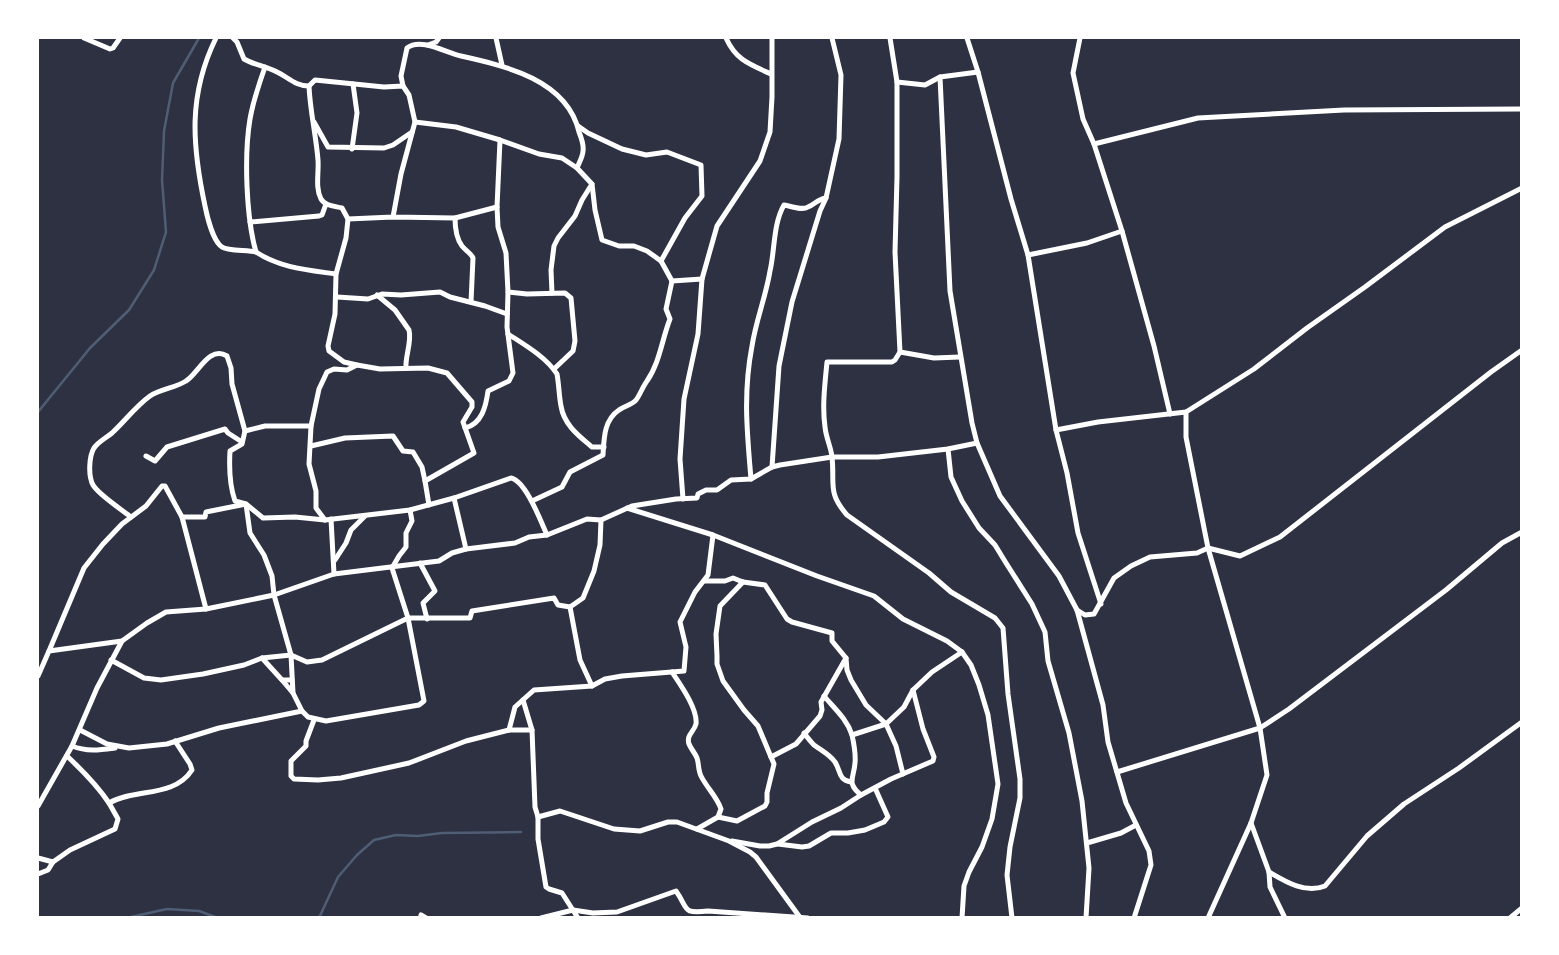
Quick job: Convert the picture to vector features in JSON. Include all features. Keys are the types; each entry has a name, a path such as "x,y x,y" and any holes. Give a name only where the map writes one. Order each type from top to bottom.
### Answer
{"street":[{"path":"84,38 110,49 113,48 120,38"},
{"path":"216,38 206,60 198,87 194,145 202,194 216,241 228,250 242,249 256,252 272,261 297,269 336,274"},
{"path":"233,38 237,42 244,59 276,71 302,86 309,86"},
{"path":"428,45 436,42 439,38"},
{"path":"496,38 502,65"},
{"path":"726,38 732,51 746,62 771,74"},
{"path":"683,499 680,459 684,399 698,334 702,279 717,226 760,161 770,132 772,38"},
{"path":"772,467 778,366 792,302 820,211 826,198 839,139 841,75 832,38"},
{"path":"890,38 898,82 895,252 900,352 892,362 827,362 824,396 825,428 832,457 832,490 839,506 847,515 951,592 994,618 1003,628 1008,694 1020,780 1020,798 1010,847 1007,875 1012,918"},
{"path":"967,38 1028,255 1056,430 1067,473 1078,533 1101,604"},
{"path":"1080,38 1073,73 1082,119 1094,144 1122,232 1154,346 1170,414"},
{"path":"392,217 415,122 409,95 403,86 401,76 407,48 411,45 428,45 460,56 502,65 523,74 560,97 578,126 583,150 577,168"},
{"path":"256,252 250,222 248,134 254,99 264,67"},
{"path":"898,82 925,85 940,77 978,72"},
{"path":"940,77 950,292 960,357 977,443 1000,496 1059,576 1077,610 1103,705 1108,742 1126,803 1149,851 1151,865 1134,918"},
{"path":"403,86 384,87 317,80 309,86 318,161 317,184 321,199 326,204 342,208 348,219 346,238 336,274 337,297 329,351 344,362 357,365 380,369 428,368 447,373 472,402 472,407 464,422 474,453 425,481"},
{"path":"352,149 357,114 353,84"},
{"path":"1094,144 1198,118 1344,110 1522,109"},
{"path":"312,121 328,147 352,149 384,148 393,145 412,132"},
{"path":"415,122 456,127 539,154 562,158 577,168 592,184 595,210 602,240 619,246 634,246 647,252 661,261 672,281 666,309 670,319 664,333 661,351 636,401 621,408 612,415 608,422 602,457 570,472 562,487 532,501"},
{"path":"578,126 588,133 622,149 646,155 667,152 701,165 702,196 685,218 661,261"},
{"path":"465,428 472,426 483,414 488,402 488,391 509,381 513,373 508,334 506,253 498,226 500,140"},
{"path":"552,293 551,270 554,246 575,216 592,184"},
{"path":"1056,430 1098,422 1186,412 1254,369 1445,227 1522,188"},
{"path":"751,479 745,400 748,371 752,344 770,274 779,215 784,205 807,208 820,199 826,198"},
{"path":"250,222 319,216 322,215 326,204"},
{"path":"348,219 392,217 455,218 497,207"},
{"path":"455,218 456,234 461,245 473,258 472,302"},
{"path":"1028,255 1087,243 1122,232"},
{"path":"672,281 702,279"},
{"path":"337,297 368,299 377,295 440,292 450,297 507,314"},
{"path":"508,292 527,294 565,293 571,298 576,333 573,350 554,369"},
{"path":"377,295 395,310 410,334 406,354 406,368"},
{"path":"508,334 535,352 554,369 557,374 561,409 570,428 592,447 604,447"},
{"path":"1077,610 1085,615 1094,614 1114,578 1131,566 1150,557 1197,553 1208,548 1240,556 1280,537 1522,350"},
{"path":"900,352 934,358 960,357"},
{"path":"131,517 94,487 89,473 95,446 111,434 152,394 172,388 186,381 194,375 205,360 224,354 230,360 232,384 244,431 242,442 230,450 229,474 232,491 235,501 246,504 263,518 328,519 410,510 454,498 512,478 519,483 532,501 547,535"},
{"path":"1512,356 1522,356"},
{"path":"334,574 334,560 328,519 318,512 315,504 316,491 309,464 311,426 320,389 327,372 334,369 347,370 357,365"},
{"path":"1186,412 1186,437 1208,548 1260,728 1266,775 1251,823 1208,918"},
{"path":"244,431 265,426 311,426"},
{"path":"146,456 156,461 168,447 225,429 242,442"},
{"path":"311,446 345,438 393,436 403,450 413,452 418,458 425,481 429,505"},
{"path":"38,806 72,746 97,688 122,641 166,612 206,609 274,595 334,574 439,561 452,553 466,549 515,543 547,535 587,519 601,520 632,506 697,498 698,494 706,490 717,490 731,480 751,479 772,467 832,457 878,457 977,443"},
{"path":"948,448 951,477 962,502 979,528 995,545 1022,587 1032,604 1044,632 1048,661 1069,733 1082,800 1088,868 1086,918"},
{"path":"38,676 84,568 103,544 131,517 146,506 162,486 164,486 182,517 206,609"},
{"path":"454,498 466,549"},
{"path":"182,517 205,517 206,512 246,504"},
{"path":"246,504 250,533 264,555 272,576 274,595 291,656 293,692"},
{"path":"626,508 713,535 874,596 903,619 947,641 962,652 971,665 988,715 998,784 992,819 982,847 964,886 962,918"},
{"path":"262,658 293,692 302,712 314,720 326,721 422,703 424,698 408,618 392,568 406,548 406,533 412,521 410,510"},
{"path":"334,560 346,543 351,530 365,515"},
{"path":"111,660 144,678 161,680 244,665 262,658 291,656 307,662 322,660 408,618 470,618 472,611 554,598 558,605 570,607 583,598 594,571 600,545 601,520"},
{"path":"1117,772 1260,728 1289,709 1446,590 1502,543 1522,532"},
{"path":"509,730 514,709 534,690 592,686 605,679 622,676 682,671 684,669 686,647 680,622 695,592 705,581 710,568 713,535"},
{"path":"420,563 435,591 423,603 427,619"},
{"path":"705,581 725,581 732,578 743,582 766,584 787,619 832,633 832,640 846,658 847,670 866,705 886,724 896,746 903,774"},
{"path":"718,817 737,821 765,806 774,764 758,726 723,681 717,664 716,634 720,606 743,582"},
{"path":"570,607 580,660 592,686"},
{"path":"49,651 122,641"},
{"path":"852,735 886,724 904,707 914,690 932,672 962,652"},
{"path":"771,756 796,744 820,716 822,710 821,702 846,658"},
{"path":"672,672 691,702 696,724 688,740 698,760 701,776 721,809 718,817 697,829"},
{"path":"282,680 292,680"},
{"path":"729,841 760,846 777,844 861,795 934,759 914,690"},
{"path":"824,696 837,710 852,735 855,757 851,782 856,791 861,795"},
{"path":"522,700 532,730 535,807 538,817 538,839 546,886 549,889 562,893 578,918"},
{"path":"72,746 82,750 94,751 120,747 142,747 175,741 219,728 302,712"},
{"path":"314,720 306,746 291,762 291,776 294,779 318,780 341,778 409,763 466,741 509,730 532,730"},
{"path":"1269,872 1308,890 1317,890 1326,886 1367,836 1404,804 1459,768 1522,722"},
{"path":"80,730 101,742 120,747"},
{"path":"804,733 814,745 830,756 844,780 851,782"},
{"path":"109,803 128,796 173,786 186,779 192,770 175,741"},
{"path":"38,874 48,870 52,862 87,841 115,829 118,819 100,790 86,773 66,756"},
{"path":"777,844 809,846 831,833 857,832 884,822 888,817 875,788"},
{"path":"538,817 560,811 614,829 640,831 668,822 677,822 729,841 756,857 799,916"},
{"path":"1251,823 1269,872 1270,887 1285,918"},
{"path":"1086,843 1121,833 1136,825"},
{"path":"38,858 52,862"},
{"path":"541,918 573,910 593,913 617,912 676,891 682,903 693,913 708,911 808,918"},
{"path":"1510,918 1522,908"}],"waterway":[{"path":"38,412 90,348 129,310 154,270 166,232 162,180 164,131 173,83 199,38"},
{"path":"319,918 338,877 357,855 374,840 396,835 418,836 442,833 521,832"},
{"path":"126,918 167,909 199,911 218,918"}]}
